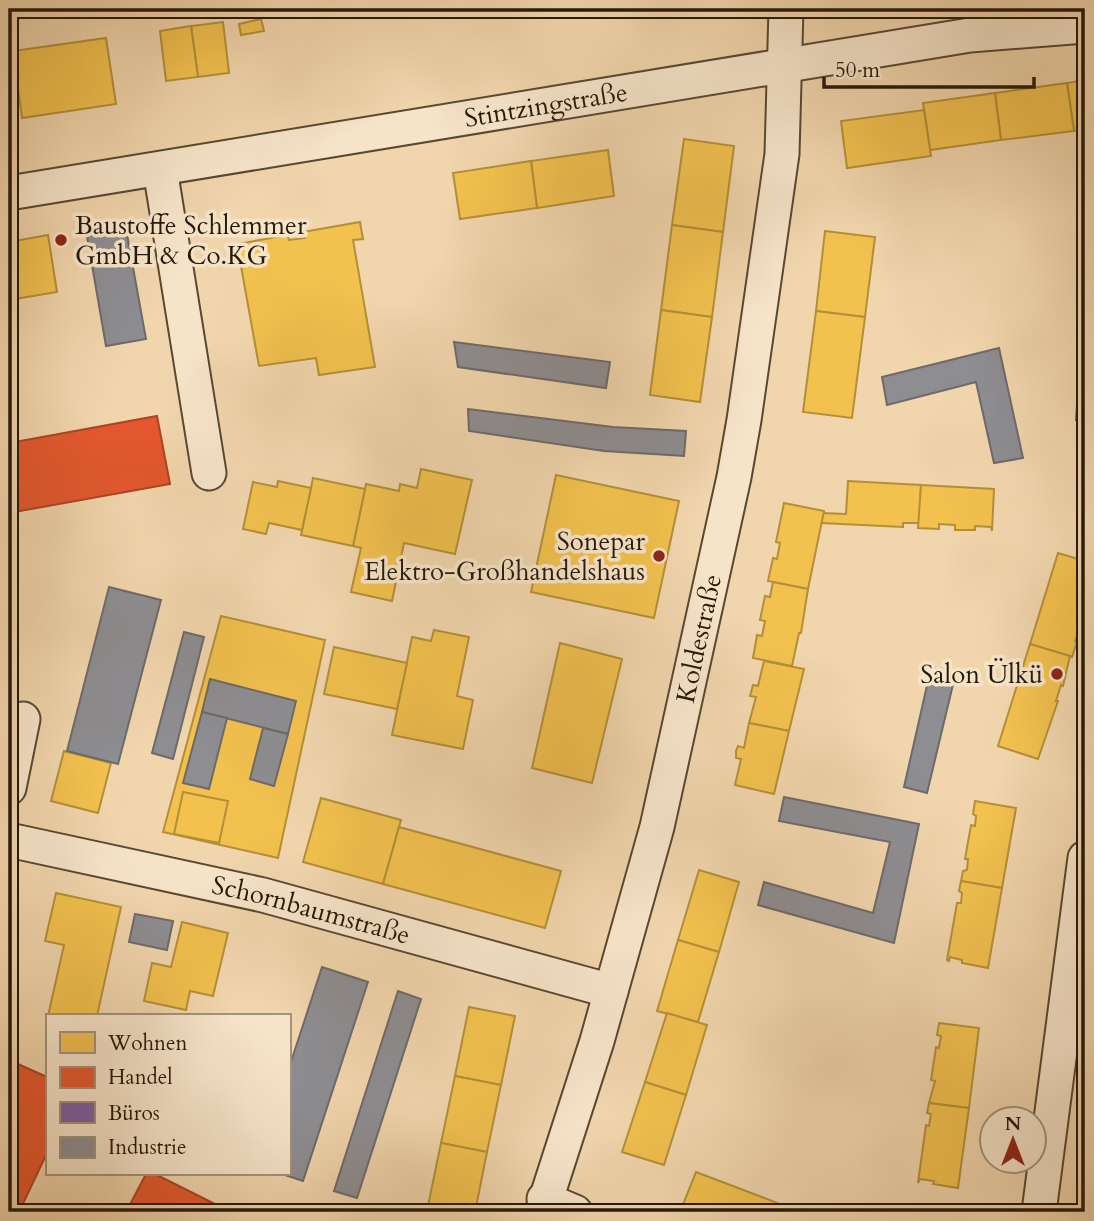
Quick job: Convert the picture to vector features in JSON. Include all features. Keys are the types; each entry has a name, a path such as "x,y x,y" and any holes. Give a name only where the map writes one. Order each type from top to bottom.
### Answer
{"street":[{"name":"Koldestraße","path":"541,1208 585,1077 657,827 734,477 782,153 786,9"},
{"name":"Stintzingstraße","path":"9,193 970,35 1085,26"},
{"path":"160,169 209,474"},
{"path":"9,788 23,719"},
{"name":"Schornbaumstraße","path":"9,840 263,895 611,991"},
{"path":"1039,1212 1085,858"},
{"path":"541,1208 575,1212"}],"building: Wohnen":[{"path":"261,19 264,31 241,35 239,24"},
{"path":"223,22 229,73 198,77 191,26"},
{"path":"191,26 198,77 166,81 160,31"},
{"path":"106,38 116,104 22,118 13,51"},
{"path":"1085,80 1085,129 1074,131 1067,83"},
{"path":"1067,83 1074,131 1001,140 995,93"},
{"path":"995,93 1001,140 930,150 923,103"},
{"path":"924,110 931,156 847,168 841,121"},
{"path":"684,139 734,146 723,232 672,225"},
{"path":"608,150 614,196 537,208 531,161"},
{"path":"531,161 537,208 460,219 453,173"},
{"path":"360,222 363,239 353,240 375,367 319,375 316,358 259,366 237,244 288,235 289,240 305,238 303,232"},
{"path":"672,225 723,232 712,317 661,310"},
{"path":"825,231 875,237 865,317 816,311"},
{"path":"48,235 57,292 9,300 9,242"},
{"path":"661,310 712,317 700,402 650,395"},
{"path":"816,311 865,317 852,418 803,412"},
{"path":"421,469 472,480 455,554 404,543 392,601 351,592 361,548 353,546 366,484 399,491 400,484 417,488"},
{"path":"556,475 679,501 654,618 531,592"},
{"path":"313,478 365,489 353,546 301,535"},
{"path":"278,481 311,488 302,530 269,523 266,534 243,529 253,482 277,487"},
{"path":"848,481 921,485 919,523 903,523 903,527 821,523 823,513 846,514"},
{"path":"921,485 994,489 992,531 991,527 975,526 975,530 955,530 955,525 939,524 939,529 918,528"},
{"path":"784,503 824,511 808,589 768,581 773,558 777,559 780,543 776,542"},
{"path":"1058,553 1085,561 1085,617 1072,657 1030,644"},
{"path":"773,582 808,589 792,666 753,658 757,635 762,636 765,621 760,620 765,596 770,597"},
{"path":"221,616 325,640 278,858 163,832"},
{"path":"434,630 469,637 457,696 473,700 463,749 392,735 412,637 431,641"},
{"path":"560,643 622,659 592,783 532,768"},
{"path":"1030,644 1070,656 1063,686 1061,685 1038,759 998,746"},
{"path":"334,647 407,663 397,709 324,694"},
{"path":"764,661 804,669 789,731 749,723 756,697 750,696 753,685 758,686"},
{"path":"749,723 789,731 774,794 735,785 741,759 736,758 736,751 738,746 744,748"},
{"path":"64,751 111,763 98,813 51,801"},
{"path":"183,792 228,801 219,843 174,834"},
{"path":"321,798 401,820 383,884 303,862"},
{"path":"975,801 1016,808 1002,888 961,881 963,871 967,870 968,859 965,859 971,825 975,826"},
{"path":"399,827 561,871 545,928 383,884"},
{"path":"699,870 739,882 719,952 678,940"},
{"path":"961,881 1002,888 988,968 962,963 962,960 950,957 949,961 947,960 957,903 961,903"},
{"path":"56,893 121,907 97,1014 48,1014 64,945 45,941"},
{"path":"182,922 228,933 213,996 190,991 186,1010 144,1001 152,963 171,967"},
{"path":"678,940 719,952 698,1022 657,1011"},
{"path":"469,1007 515,1016 501,1085 455,1076"},
{"path":"667,1013 707,1025 686,1095 645,1082"},
{"path":"939,1023 979,1028 969,1108 929,1103 935,1081 931,1080 936,1047 939,1048 941,1036 937,1035"},
{"path":"455,1076 501,1085 487,1152 441,1143"},
{"path":"645,1082 686,1095 664,1165 622,1152"},
{"path":"929,1103 969,1108 958,1188 920,1179 918,1183 926,1125 929,1126 931,1114 927,1113"},
{"path":"441,1143 487,1152 475,1212 428,1206"},
{"path":"696,1172 780,1204 777,1212 680,1212"}],"building: Handel":[{"path":"157,416 170,484 9,513 9,443"},
{"path":"9,1060 46,1077 46,1155 19,1212 9,1212"},
{"path":"145,1176 159,1176 215,1204 211,1212 126,1212"}],"building: Büros":[{"path":"682,9 731,9 731,15 681,14"}],"building: Industrie":[{"path":"126,229 146,339 106,346 87,236"},
{"path":"1085,282 1085,420 1076,420"},
{"path":"454,342 610,362 606,388 458,367"},
{"path":"999,348 1023,458 994,463 976,382 887,405 882,377"},
{"path":"468,409 613,427 686,431 684,456 604,451 469,431"},
{"path":"109,587 161,600 118,764 67,751"},
{"path":"184,632 204,637 173,759 152,753"},
{"path":"931,668 956,672 927,793 904,787"},
{"path":"210,679 296,701 288,734 202,712"},
{"path":"202,712 227,718 209,789 183,783"},
{"path":"263,728 288,734 274,786 250,779"},
{"path":"784,797 919,824 894,943 758,905 764,882 873,913 890,842 779,821"},
{"path":"135,914 173,921 167,950 129,942"},
{"path":"322,967 368,982 303,1181 288,1176 290,1065"},
{"path":"398,991 421,999 357,1198 334,1191"}],"place":[{"name":"Baustoffe Schlemmer GmbH & Co.KG","path":"61,240"},
{"name":"Sonepar Elektro-Großhandelshaus","path":"659,556"},
{"name":"Salon Ülkü","path":"1057,674"}]}
